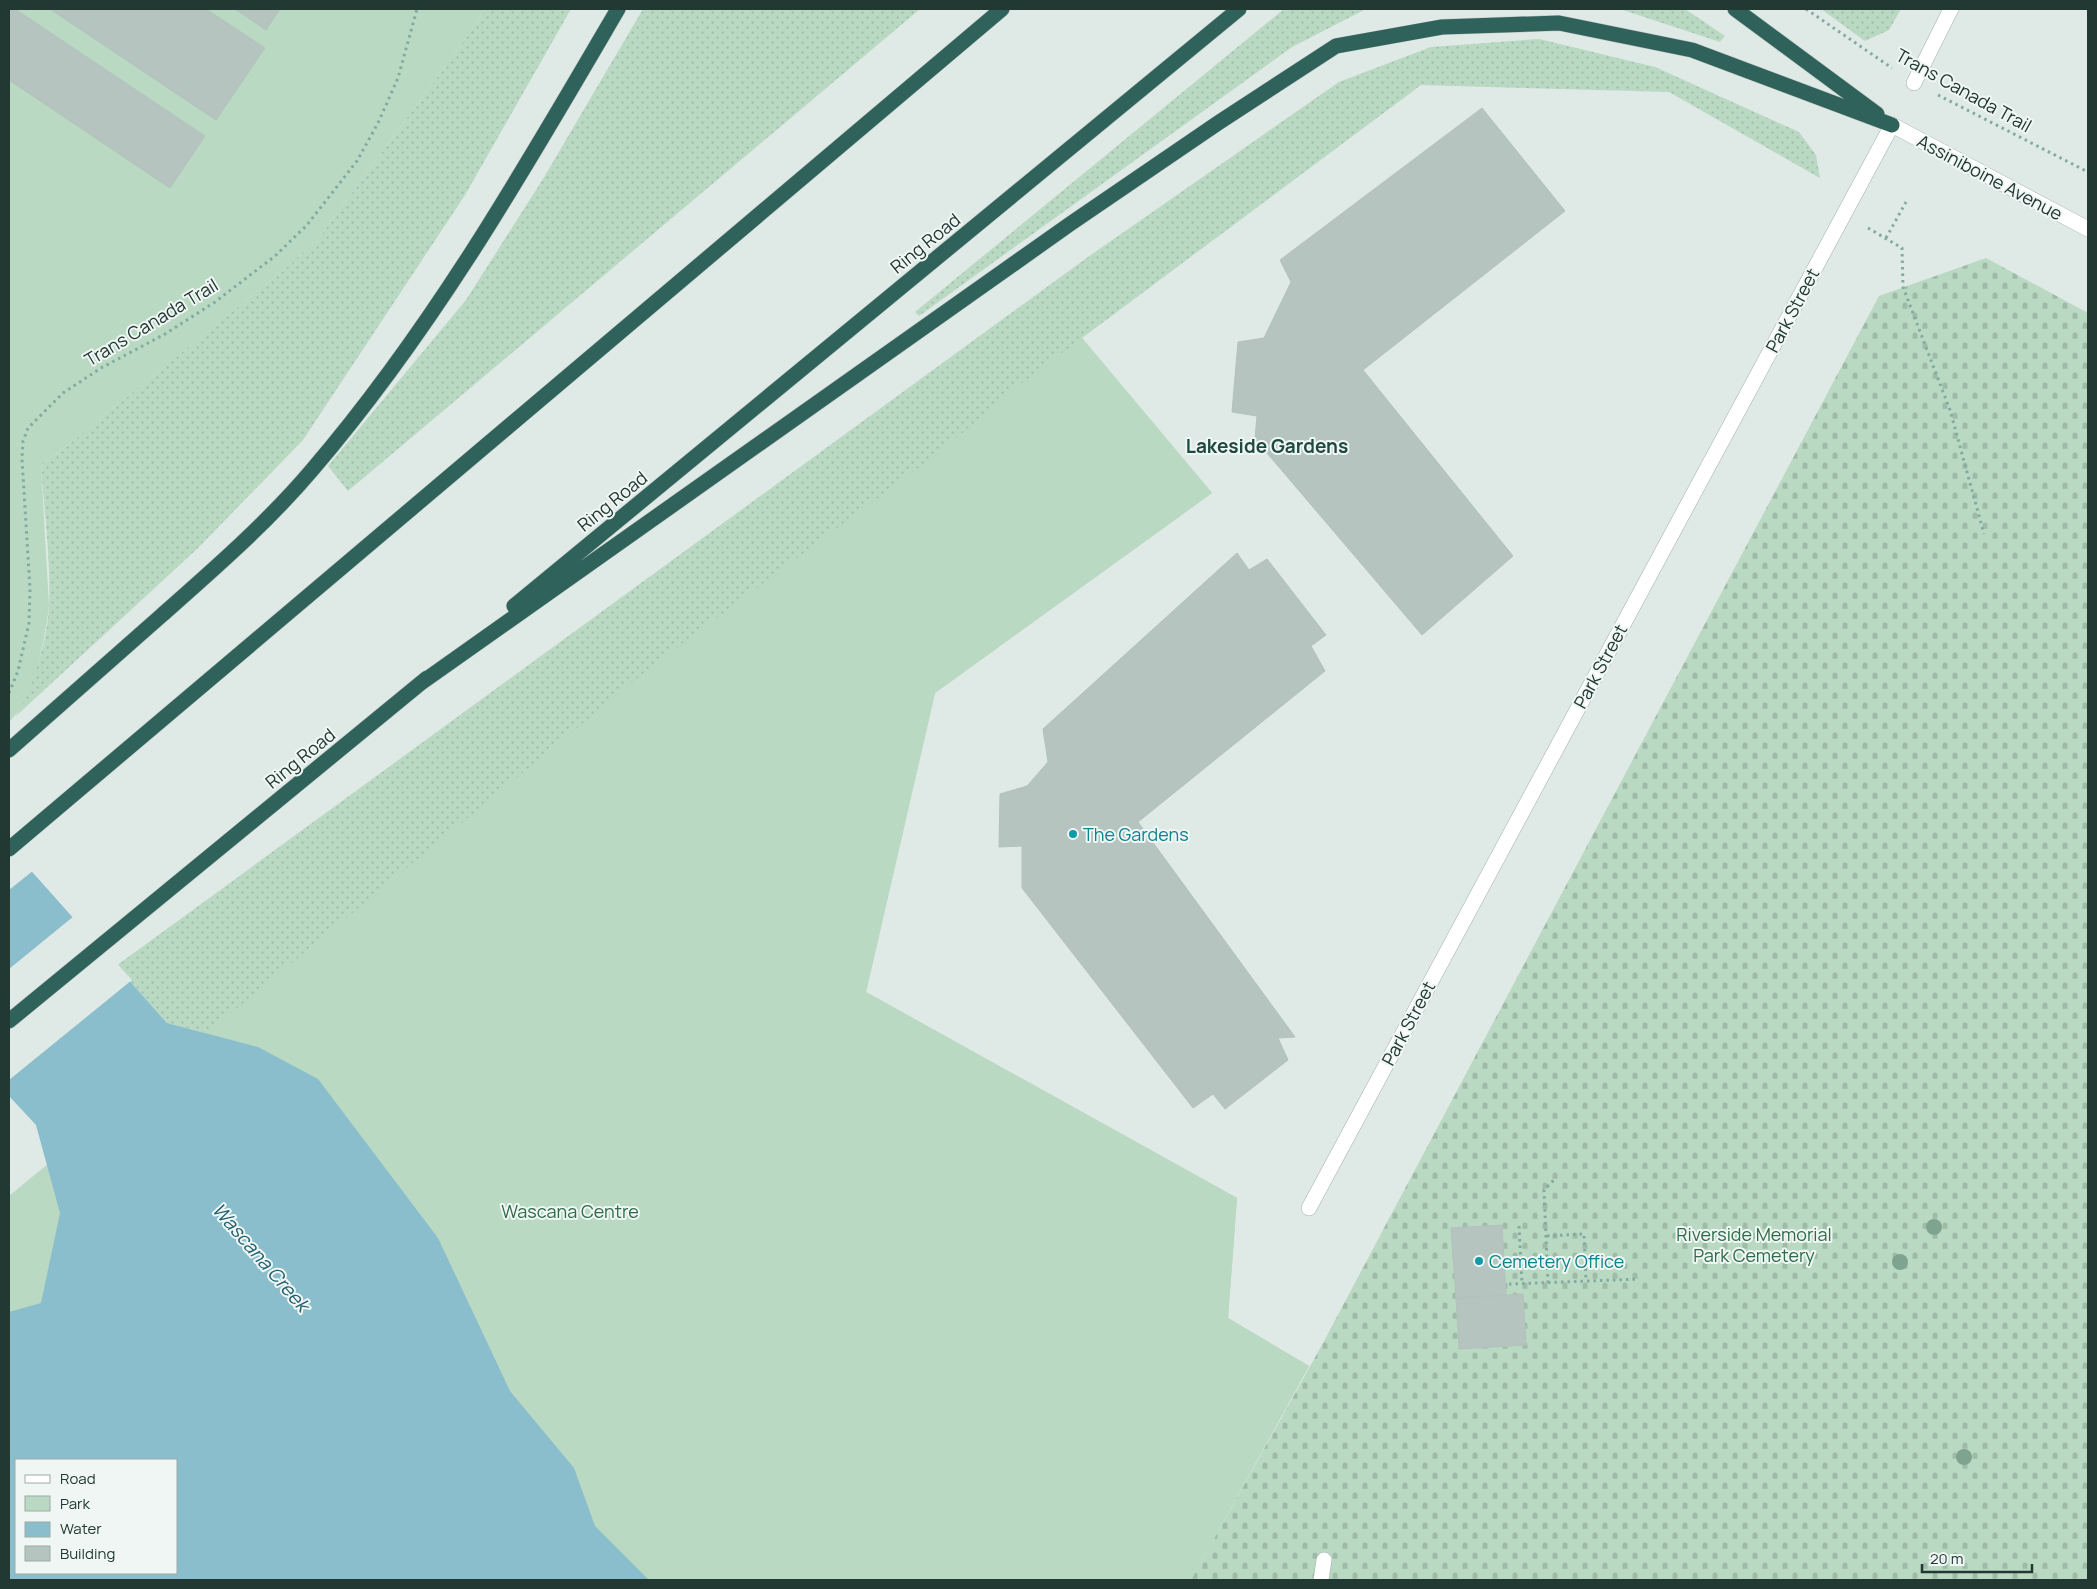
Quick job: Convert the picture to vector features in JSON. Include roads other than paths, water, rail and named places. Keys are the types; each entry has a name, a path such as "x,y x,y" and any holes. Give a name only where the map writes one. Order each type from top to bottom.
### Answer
{"highway":[{"path":"9,750 233,552 311,471 386,378 443,296 512,191 618,9"},
{"path":"9,849 1002,9"},
{"name":"Ring Road","path":"9,1021 1239,9"},
{"path":"1735,9 1892,125"},
{"path":"420,683 1070,224 1218,123 1336,46 1442,27 1559,23 1692,50 1892,125"}],"street":[{"path":"1914,83 1951,9"},
{"name":"Park Street","path":"1309,1208 1892,125"},
{"name":"Assiniboine Avenue","path":"1892,125 2088,229"},
{"path":"1321,1580 1324,1560"}],"water":[{"name":"Wascana Creek","path":"9,846 167,1023 258,1047 318,1079 438,1238 510,1391 574,1468 595,1526 649,1580 9,1580 9,1312 41,1303 60,1213 36,1125 9,1096"}],"place":[{"name":"The Gardens","path":"1073,834"},
{"name":"Cemetery Office","path":"1479,1261"}],"district":[{"name":"Lakeside Gardens","path":"1267,446"}],"park label":[{"name":"Wascana Centre","path":"570,1211"},
{"name":"Riverside Memorial Park Cemetery","path":"1754,1244"}]}
